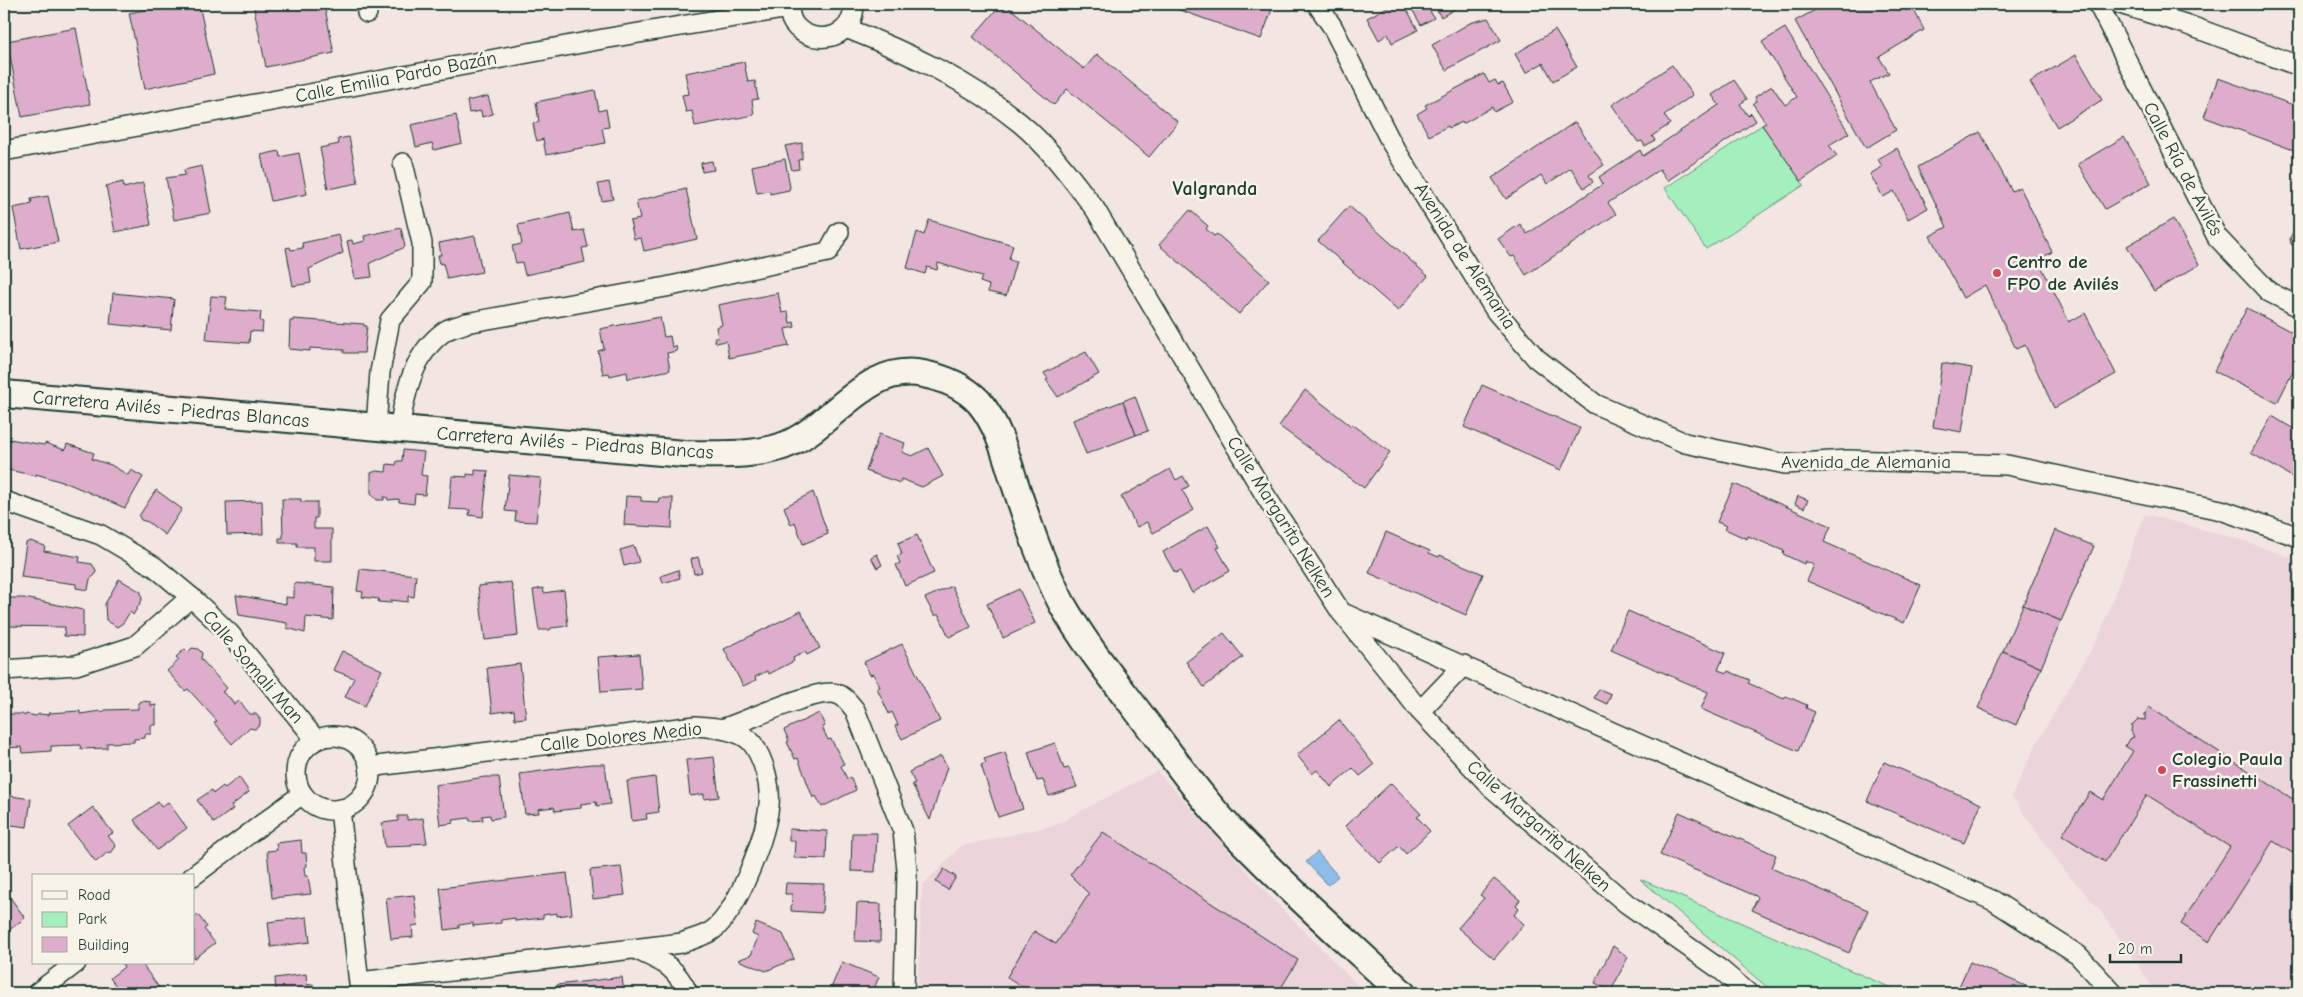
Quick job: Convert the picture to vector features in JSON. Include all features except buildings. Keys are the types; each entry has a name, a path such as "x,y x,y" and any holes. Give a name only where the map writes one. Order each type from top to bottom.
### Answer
{"street":[{"path":"790,6 794,22 806,35 821,38 830,37 846,28 854,14 854,4"},
{"name":"Avenida de Alemania","path":"1317,4 1332,26 1392,144 1495,310 1536,358 1595,404 1685,443 1785,464 1847,460 2007,465 2221,510 2299,537"},
{"name":"Calle Ría de Avilés","path":"2098,4 2217,237 2269,292 2299,307"},
{"path":"2120,4 2185,24 2299,66"},
{"name":"Calle Emilia Pardo Bazán","path":"4,151 790,6"},
{"name":"Calle Margarita Nelken","path":"846,28 889,45 964,84 1020,123 1063,166 1095,209 1265,495 1342,612 1420,711 1490,788 1626,903 1721,970 1748,993"},
{"path":"388,428 380,372 390,320 422,282 422,243 403,163"},
{"path":"388,428 404,398 420,355 445,331 466,323 666,287 828,252 838,232"},
{"name":"Carretera Avilés - Piedras Blancas","path":"4,394 684,454 749,453 789,444 825,421 866,386 894,374 920,373 955,383 978,401 990,419 999,438 1037,551 1063,605 1101,663 1180,767 1238,837 1402,993"},
{"name":"Calle Somali Man","path":"4,501 101,535 155,567 191,597 230,634 316,740"},
{"path":"4,670 76,665 134,646 191,597"},
{"path":"1342,612 1994,901 2078,955 2113,993"},
{"path":"1420,711 1464,665"},
{"path":"725,728 812,696 832,693 845,698 855,710 903,831 907,870 904,993"},
{"name":"Calle Dolores Medio","path":"360,988 682,943 713,930 735,902 758,848 769,804 766,771 751,742 725,728 695,726 370,767"},
{"path":"334,736 347,739 360,748 370,767 368,786 362,797 347,807 340,809 328,810 317,807 302,794 297,782 296,767 300,755 316,740 334,736"},
{"path":"195,874 302,794"},
{"path":"340,809 360,988"},
{"path":"634,949 668,964 681,980 688,993"},
{"path":"36,993 75,964"}],"shaded area":[{"name":"Colegio Paula Frassinetti","path":"2145,514 2245,541 2299,561 2299,993 2157,993 2099,909 2060,865 2012,796 2037,743 2099,636"},
{"path":"1157,771 1271,898 1365,993 918,993 922,886 961,846 1055,825"}],"green space":[{"path":"1762,125 1804,185 1706,249 1665,188"},
{"path":"1640,879 1903,993 1774,993"}],"water":[{"path":"1317,852 1338,876 1328,885 1306,862"}],"place":[{"name":"Centro de FPO de Avilés","path":"1997,273"},
{"name":"Colegio Paula Frassinetti","path":"2162,770"}],"district":[{"name":"Valgranda","path":"1215,188"}]}
